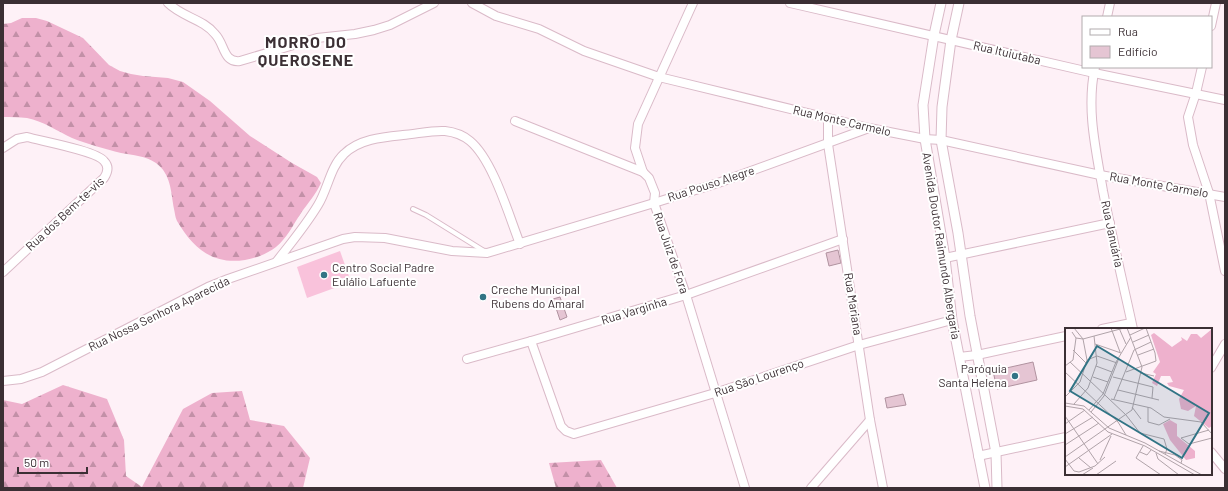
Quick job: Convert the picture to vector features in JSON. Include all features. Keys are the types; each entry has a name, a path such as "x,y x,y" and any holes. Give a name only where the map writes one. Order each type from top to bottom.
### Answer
{"street":[{"path":"168,3 174,9 211,29 221,41 227,58 235,62 240,62 316,38 355,34 374,30 390,25 434,3"},
{"name":"Rua Monte Carmelo","path":"472,3 496,16 539,29 584,51 659,77 869,128 924,139 941,140 1100,175 1225,197"},
{"name":"Rua Juiz de Fora","path":"693,3 638,124 635,148 643,172 649,178 655,193 654,203 686,295 716,393 742,487"},
{"name":"Rua Ituiutaba","path":"790,3 951,40 1082,67"},
{"name":"Avenida Doutor Raimundo Albergaria","path":"941,3 934,35 923,105 924,139 945,258 952,320 985,488"},
{"name":"Avenida Doutor Raimundo Albergaria","path":"958,3 951,40 942,107 941,140 970,316 996,453 997,488"},
{"path":"1107,16 1110,3"},
{"path":"1212,21 1216,3"},
{"path":"1202,68 1196,93 1188,117 1194,145 1208,193 1225,271"},
{"name":"Rua Ituiutaba","path":"1095,70 1225,100"},
{"name":"Rua Januária","path":"1095,70 1091,109 1093,140 1132,326"},
{"name":"Rua Mariana","path":"828,118 828,144 870,420 883,488"},
{"path":"515,121 643,172"},
{"name":"Rua Pouso Alegre","path":"457,251 488,253 520,244 718,183 869,128"},
{"path":"277,261 319,203 338,161 344,153 354,147 377,138 444,131 464,137 479,150 490,167 520,244"},
{"name":"Rua dos Bem-te-vis","path":"3,148 17,139 27,137 95,154 105,161 108,166 108,172 104,178 3,272"},
{"path":"945,258 1110,223"},
{"name":"Rua Nossa Senhora Aparecida","path":"3,381 21,379 42,372 228,279 344,239 355,237 385,238 457,251"},
{"name":"Rua Varginha","path":"467,359 686,295 843,239"},
{"name":"Rua São Lourenço","path":"531,341 561,426 566,431 574,434 716,393 859,344 952,320"},
{"path":"1112,328 1132,326"},
{"path":"959,357 977,355 1065,336"},
{"path":"1212,366 1225,344"},
{"path":"811,488 870,420"},
{"path":"978,456 1065,437"},
{"path":"1212,453 1225,469"}],"lane":[{"path":"413,209 488,253"}],"shaded area":[{"name":"Centro Social Padre Eulálio Lafuente","path":"340,251 351,282 307,298 297,267"}],"green space":[{"path":"22,18 36,18 47,21 83,38 109,65 120,71 143,76 168,78 183,82 210,101 250,136 317,177 321,183 319,187 283,240 269,252 245,260 233,261 213,257 197,247 183,231 175,215 170,184 165,172 156,163 144,157 121,153 72,138 33,119 3,117 3,24 11,23"},
{"path":"63,385 107,399 124,440 126,476 142,487 183,409 212,393 242,391 250,420 284,426 310,458 303,488 3,488 3,400 22,404"},
{"path":"601,460 617,488 556,488 549,463"}],"building":[{"path":"838,250 841,263 829,266 826,253"},
{"path":"560,297 567,317 560,320 553,299"},
{"name":"Paróquia Santa Helena","path":"1033,362 1037,380 997,389 993,371"},
{"path":"903,394 906,405 887,408 885,398"}],"place":[{"name":"Centro Social Padre Eulálio Lafuente","path":"324,275"},
{"name":"Creche Municipal Rubens do Amaral","path":"483,297"},
{"name":"Paróquia Santa Helena","path":"1015,376"}],"district":[{"name":"MORRO DO QUEROSENE","path":"306,51"}]}
